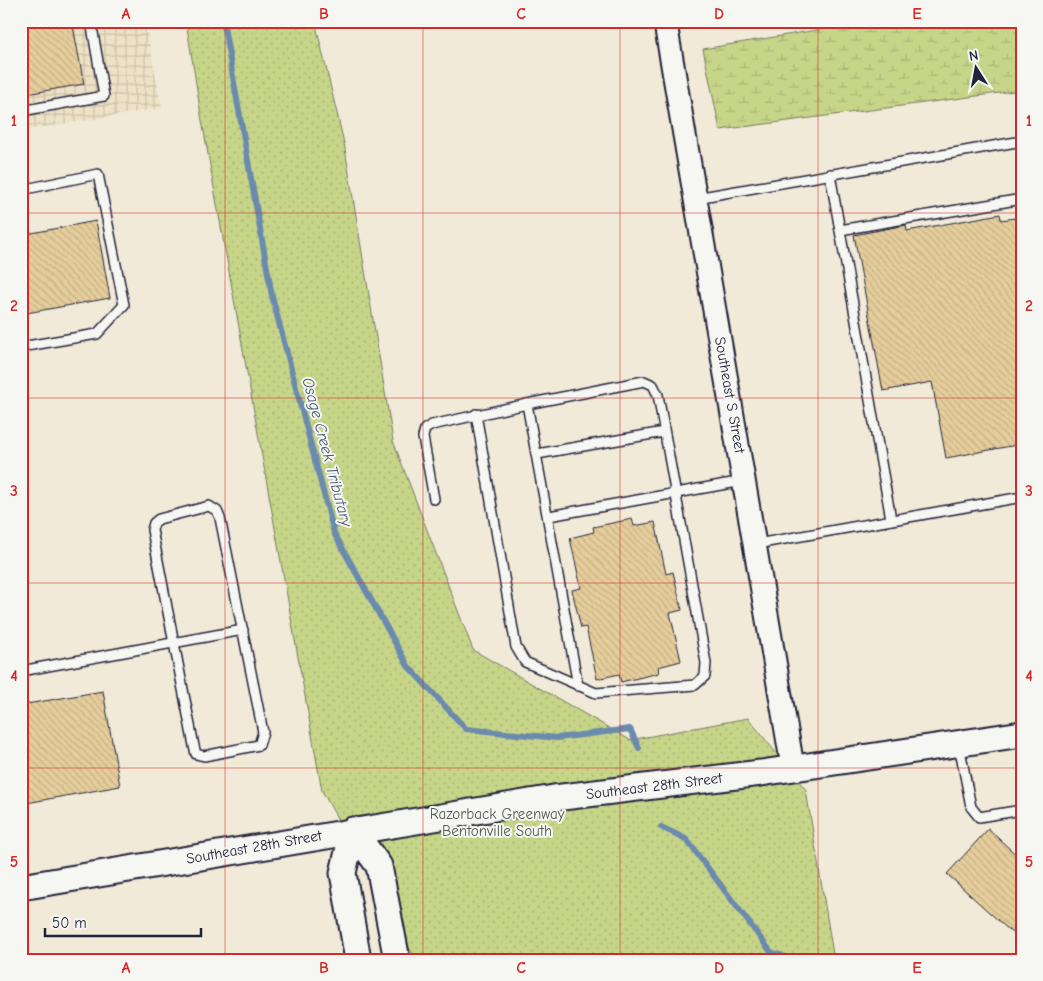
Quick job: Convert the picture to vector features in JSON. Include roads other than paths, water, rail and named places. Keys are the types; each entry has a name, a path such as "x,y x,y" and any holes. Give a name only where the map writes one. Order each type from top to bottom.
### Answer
{"main road":[{"name":"Southeast 28th Street","path":"21,887 353,830 554,798 794,768 1022,734"},
{"path":"353,830 343,873 358,960"},
{"path":"353,830 379,866 397,960"}],"street":[{"name":"Southeast S Street","path":"665,21 794,768"}],"lane":[{"path":"21,111 104,96 91,21"},
{"path":"696,198 1022,141"},
{"path":"21,190 98,174 124,304 97,334 21,347"},
{"path":"830,174 891,519"},
{"path":"840,230 1022,199"},
{"path":"434,499 423,437 425,429 432,425 476,414 644,381 653,385 658,395 674,494 706,663 705,676 695,685 596,694 525,662 516,647 476,414"},
{"path":"527,404 549,516 578,686"},
{"path":"537,454 664,432"},
{"path":"549,516 745,481"},
{"path":"756,544 1022,497"},
{"path":"209,506 217,511 243,630 263,732 262,740 259,745 204,756 196,754 152,530 154,523 159,519 209,506"},
{"path":"21,671 243,630"},
{"path":"958,744 971,807 974,813 980,817 1022,810"}],"waterway":[{"name":"Osage Creek Tributary","path":"223,21 272,296 334,533 408,666 466,729 557,738 630,729 639,748"},
{"name":"Osage Creek Tributary","path":"661,827 686,839 771,952 794,960"}],"park label":[{"name":"Razorback Greenway Bentonville South","path":"497,822"}]}
